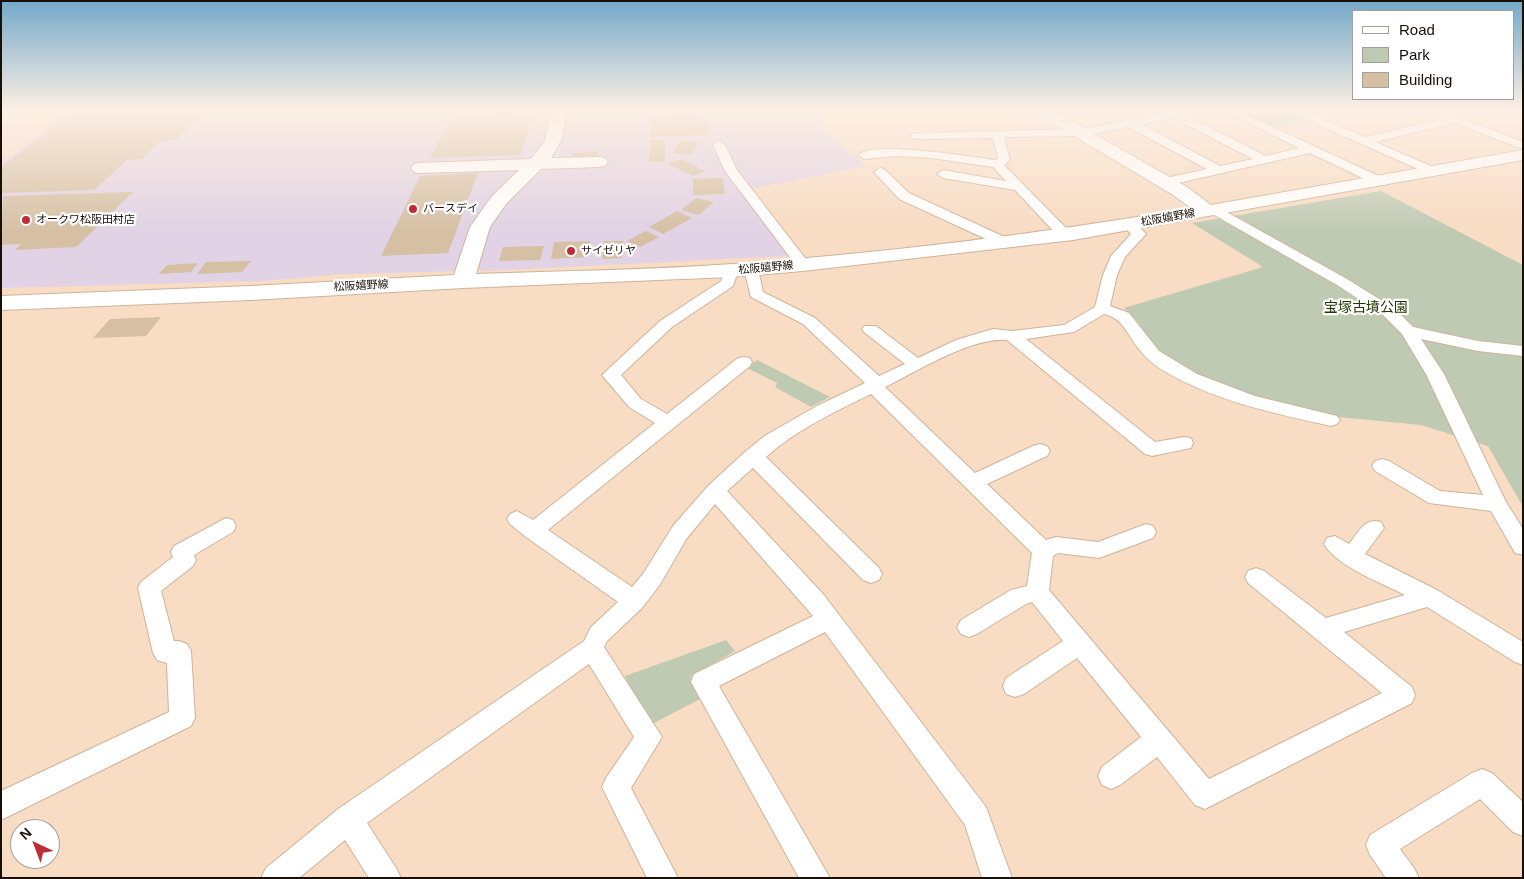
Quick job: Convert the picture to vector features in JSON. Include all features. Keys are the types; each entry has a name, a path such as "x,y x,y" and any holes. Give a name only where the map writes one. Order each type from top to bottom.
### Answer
{"main road":[{"path":"463,281 480,227 485,218 499,200 544,156 548,150"},
{"path":"1111,150 1211,210"},
{"name":"松阪嬉野線","path":"1,303 741,270 803,265 1065,235 1381,182 1523,155"},
{"path":"420,168 599,162"}],"street":[{"path":"721,150 731,171 803,265"},
{"path":"997,164 1004,160 1002,150"},
{"path":"1181,150 1219,170"},
{"path":"1245,150 1265,160"},
{"path":"1165,182 1308,150"},
{"path":"1314,150 1381,182"},
{"path":"1384,150 1434,172"},
{"path":"864,155 896,153 952,156 997,164 1065,235"},
{"path":"880,172 904,196 1006,243"},
{"path":"943,174 1019,187"},
{"path":"1211,210 1342,282 1388,312 1408,331 1435,374 1460,430 1497,504 1523,547"},
{"path":"1102,309 1110,276 1118,256 1139,234 1130,225"},
{"path":"668,423 635,403 611,374 666,324 728,283 741,270 756,294 809,321 1043,551"},
{"path":"276,878 348,819 592,648 599,634 634,601 651,580 680,532 715,490 773,440 823,410 962,343 994,334 1012,336 1068,329 1102,309 1120,313 1128,320 1142,344 1156,357 1196,380 1255,403 1331,420"},
{"path":"870,329 917,366"},
{"path":"1408,331 1478,346 1523,351"},
{"path":"1012,336 1152,449 1184,443"},
{"path":"634,601 525,525 668,423 744,362"},
{"path":"974,482 1040,451"},
{"path":"753,456 871,574"},
{"path":"1382,466 1436,498 1497,504"},
{"path":"715,490 816,601 976,817 997,878"},
{"path":"1,806 182,718 179,651 165,653 149,588 185,560 182,552 226,526"},
{"path":"1374,528 1343,551 1429,596 1523,655"},
{"path":"1043,551 1056,545 1099,550 1146,532"},
{"path":"1043,551 1037,592 1205,795 1403,695 1256,576"},
{"path":"969,627 1019,597 1037,592"},
{"path":"1323,629 1429,596"},
{"path":"815,878 703,682 829,619"},
{"path":"1015,686 1080,643"},
{"path":"592,648 649,737 616,787 663,878"},
{"path":"1111,776 1159,739"},
{"path":"1404,878 1380,844 1482,782 1523,822"},
{"path":"348,819 386,878"}],"shaded area":[{"path":"18,150 847,150 867,166 741,191 787,256 504,270 344,274 262,281 1,288 1,159 7,158"}],"green space":[{"name":"宝塚古墳公園","path":"1381,191 1523,265 1523,507 1488,446 1421,425 1338,417 1260,399 1185,371 1157,352 1137,321 1124,308 1263,267 1192,223"},
{"path":"757,360 830,397 811,407 775,387 777,383 747,368"},
{"path":"726,640 735,651 691,676 702,698 650,725 625,676"}],"building":[{"path":"24,150 151,150 142,159 127,160 94,190 1,193 1,167"},
{"path":"434,150 522,150 520,155 430,158"},
{"path":"650,150 665,150 665,162 649,162"},
{"path":"674,150 694,150 691,155 672,153"},
{"path":"598,152 597,156 572,157 573,153"},
{"path":"681,159 705,171 693,176 668,164"},
{"path":"478,173 448,253 381,256 420,176"},
{"path":"723,178 725,194 693,195 693,179"},
{"path":"133,192 76,247 15,250 21,244 1,245 3,196"},
{"path":"696,198 714,202 699,215 681,210"},
{"path":"677,211 692,218 663,234 649,227"},
{"path":"646,231 659,237 640,247 627,241"},
{"path":"590,241 588,257 551,259 554,242"},
{"path":"604,241 623,241 621,258 602,259"},
{"path":"544,246 540,260 499,261 503,247"},
{"path":"251,261 242,272 197,274 206,262"},
{"path":"198,263 191,272 159,274 167,265"},
{"path":"161,317 146,336 93,338 110,319"}],"place":[{"name":"バースデイ","path":"413,209"},
{"name":"オークワ松阪田村店","path":"26,220"},
{"name":"サイゼリヤ","path":"571,251"}]}
